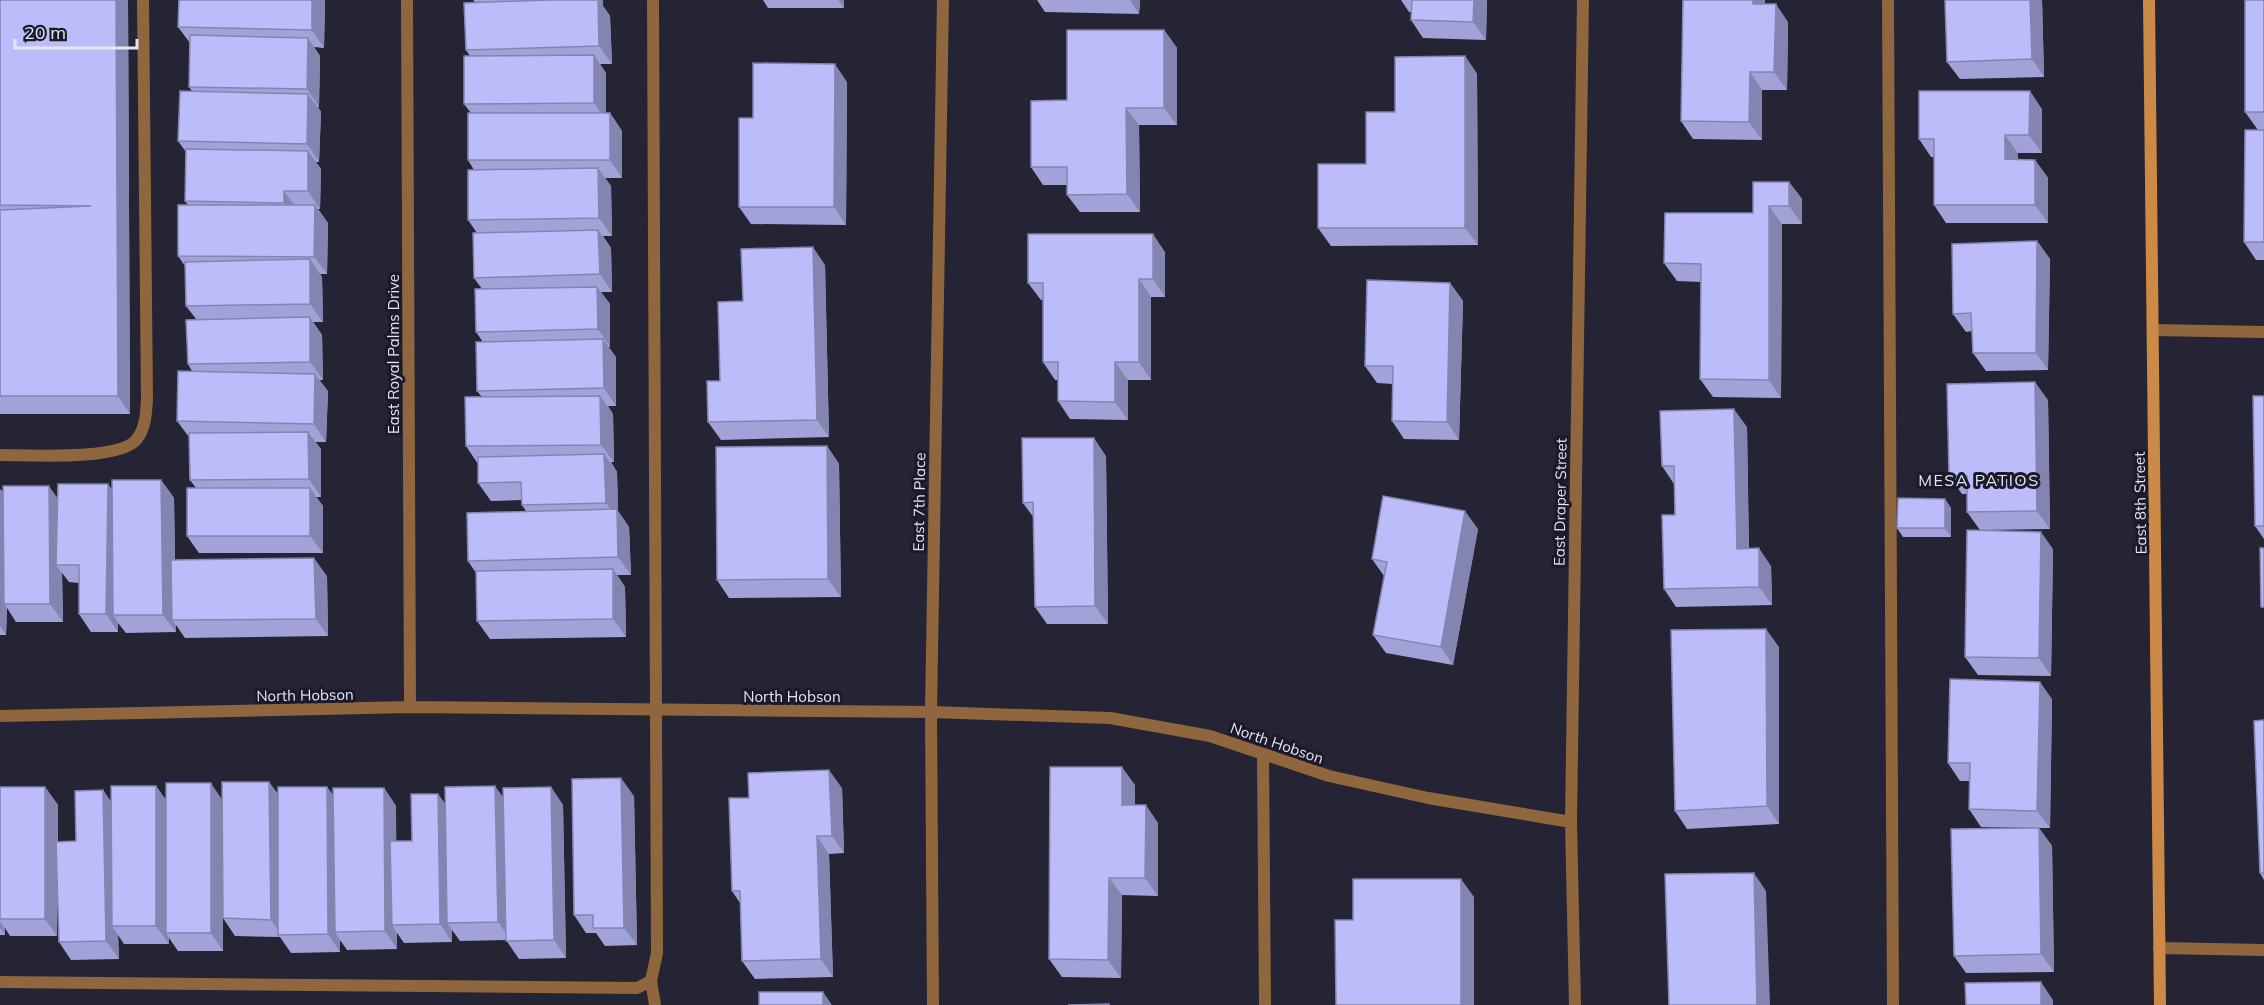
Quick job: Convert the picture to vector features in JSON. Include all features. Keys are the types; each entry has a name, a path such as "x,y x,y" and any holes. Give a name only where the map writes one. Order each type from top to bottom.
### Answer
{"street":[{"path":"0,455 98,454 117,451 128,447 136,440 145,424 147,399 143,0"},
{"name":"East Royal Palms Drive","path":"407,0 410,707"},
{"path":"653,0 657,953 651,981 655,1005"},
{"name":"East 7th Place","path":"933,1005 931,712 943,0"},
{"name":"East Draper Street","path":"1575,1005 1570,822 1583,0"},
{"path":"1888,0 1893,1005"},
{"name":"East 8th Street","path":"2149,0 2160,1005"},
{"path":"2153,330 2264,332"},
{"name":"North Hobson","path":"0,716 410,707 931,712 1110,718 1210,736 1329,776 1428,798 1570,822"},
{"path":"1263,754 1264,1005"},
{"path":"2160,948 2264,950"},
{"path":"0,982 637,988 651,981"}],"building":[{"path":"0,0 116,0 118,396 0,396 0,210 91,206 0,205"},
{"path":"179,0 312,0 312,30 178,27"},
{"path":"598,0 599,46 466,50 464,3"},
{"path":"1412,0 1474,0 1473,22 1411,20"},
{"path":"1683,0 1753,0 1753,4 1776,4 1774,72 1750,72 1749,122 1681,121"},
{"path":"1945,0 2030,0 2032,59 1947,62"},
{"path":"2245,0 2264,0 2264,112 2245,112"},
{"path":"1067,30 1164,30 1164,108 1126,108 1127,194 1067,195 1067,167 1031,167 1031,101 1067,100"},
{"path":"190,35 308,38 307,89 189,87"},
{"path":"594,55 594,103 464,104 464,56"},
{"path":"1465,56 1465,228 1318,228 1318,164 1366,164 1366,112 1395,112 1395,57"},
{"path":"753,63 835,64 834,207 739,207 739,118 753,118"},
{"path":"180,91 308,94 307,144 178,141"},
{"path":"1919,91 2030,91 2029,135 2005,135 2005,159 2035,160 2035,205 1934,205 1934,139 1919,139"},
{"path":"468,113 610,113 610,160 468,160"},
{"path":"2245,130 2264,130 2264,242 2244,242"},
{"path":"186,149 308,151 308,191 284,191 284,203 185,201"},
{"path":"598,168 599,218 468,220 468,170"},
{"path":"1753,182 1789,182 1789,206 1769,206 1769,380 1700,379 1701,264 1664,263 1665,213 1753,213"},
{"path":"178,205 315,205 314,257 178,256"},
{"path":"598,230 600,274 474,278 473,233"},
{"path":"1028,234 1153,234 1153,279 1139,279 1139,362 1115,362 1115,402 1058,401 1058,362 1043,362 1043,283 1028,283"},
{"path":"2037,241 2036,353 1973,353 1971,313 1953,314 1952,244"},
{"path":"813,247 817,420 708,422 707,381 720,381 718,302 743,301 741,249"},
{"path":"310,259 310,304 186,306 185,262"},
{"path":"1367,280 1450,283 1447,422 1392,421 1393,366 1365,366"},
{"path":"597,287 598,329 476,332 475,289"},
{"path":"310,317 310,362 188,364 186,320"},
{"path":"603,339 604,388 477,391 476,342"},
{"path":"178,371 315,374 314,424 177,421"},
{"path":"2035,382 2037,511 1967,512 1967,476 1949,476 1947,384"},
{"path":"600,396 601,445 466,446 465,397"},
{"path":"2253,396 2264,396 2264,526 2255,526"},
{"path":"1734,409 1737,549 1759,548 1759,587 1664,589 1662,515 1675,515 1674,466 1662,466 1660,411"},
{"path":"308,432 309,479 190,480 189,433"},
{"path":"1022,438 1094,438 1095,606 1035,607 1033,502 1023,503"},
{"path":"827,446 828,579 717,580 716,447"},
{"path":"604,454 606,503 522,505 521,482 478,483 478,457"},
{"path":"112,480 161,480 163,615 113,615"},
{"path":"58,484 108,484 106,614 79,614 79,565 56,565"},
{"path":"3,486 49,486 50,604 4,604"},
{"path":"187,488 310,488 310,536 187,536"},
{"path":"1383,496 1465,511 1441,647 1373,635 1387,562 1372,559"},
{"path":"1898,498 1945,499 1945,528 1897,528"},
{"path":"617,509 618,557 468,561 467,513"},
{"path":"1967,530 2041,532 2039,658 1965,657"},
{"path":"2260,548 2264,548 2264,607 2261,607"},
{"path":"314,558 316,619 172,620 171,560"},
{"path":"613,569 613,619 477,621 476,571"},
{"path":"1766,629 1767,806 1675,811 1671,630"},
{"path":"1950,679 2040,682 2037,811 1969,809 1970,763 1948,763"},
{"path":"2264,720 2264,873 2260,873 2254,721"},
{"path":"1050,767 1122,767 1122,805 1146,805 1145,878 1109,878 1108,960 1049,959"},
{"path":"829,770 832,836 817,836 821,959 742,961 740,891 732,891 729,798 749,798 748,773"},
{"path":"621,778 624,928 593,928 593,915 574,915 572,779"},
{"path":"222,782 269,782 271,920 223,918"},
{"path":"166,783 211,783 211,933 166,933"},
{"path":"111,786 156,786 156,926 112,926"},
{"path":"495,786 498,922 447,923 445,787"},
{"path":"0,787 45,787 45,919 0,919"},
{"path":"278,787 327,787 328,934 278,935"},
{"path":"551,787 554,940 506,941 503,788"},
{"path":"333,788 384,788 385,931 335,932"},
{"path":"103,790 106,941 59,942 56,842 76,841 75,791"},
{"path":"411,794 438,794 440,924 392,925 390,841 412,841"},
{"path":"2039,828 2041,954 1954,956 1951,829"},
{"path":"1754,873 1757,1005 1669,1005 1665,874"},
{"path":"1353,879 1461,879 1461,1005 1336,1005 1335,920 1353,920"},
{"path":"2041,982 2041,1005 1966,1005 1965,983"},
{"path":"759,992 823,992 823,1005 759,1005"}],"district":[{"name":"MESA PATIOS","path":"1979,480"}]}
